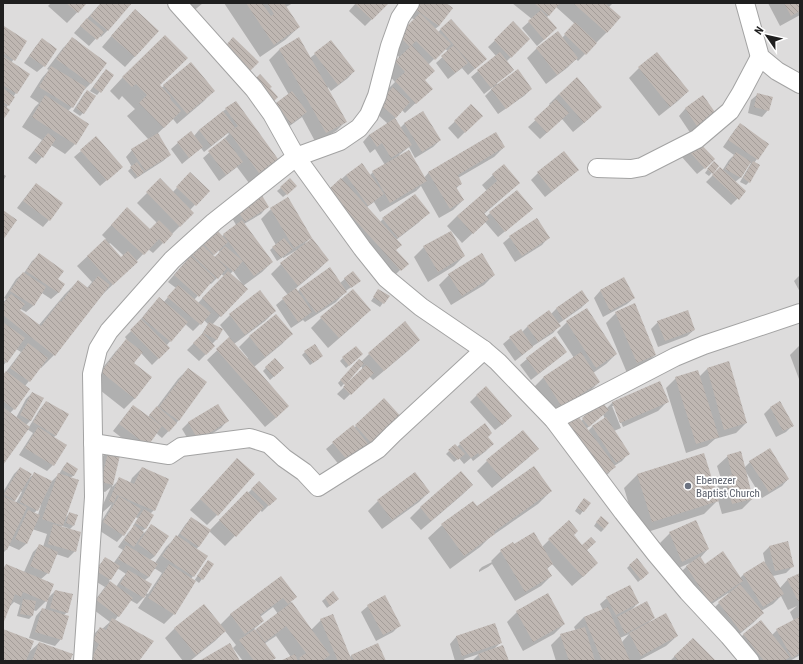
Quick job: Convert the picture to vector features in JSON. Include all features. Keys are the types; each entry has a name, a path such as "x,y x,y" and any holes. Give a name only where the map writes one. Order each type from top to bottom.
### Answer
{"street":[{"path":"177,3 254,89 272,114 296,157 386,278 421,307 484,350 498,362 554,420 656,554 750,661"},
{"path":"82,661 94,497 92,374 98,349 109,331 172,260 214,222 296,157 340,141 359,128 368,115 377,96 390,46 400,18 410,3"},
{"path":"745,3 760,57 777,71 800,84"},
{"path":"597,168 631,170 642,167 697,139 730,111 760,57"},
{"path":"554,420 675,357 704,345 800,313"},
{"path":"93,443 169,455 181,447 250,438 269,444 284,458 304,472 318,487 378,449 484,350"}],"shaded area":[{"path":"3,3 800,3 800,661 3,661"}],"building":[{"path":"66,3 87,3 78,13"},
{"path":"101,3 132,3 108,31 90,16"},
{"path":"246,3 262,3 271,16 274,14 267,3 284,3 300,27 274,45"},
{"path":"354,3 389,3 372,20"},
{"path":"421,3 446,3 453,8 439,26 416,10"},
{"path":"534,3 560,3 549,16"},
{"path":"573,3 605,3 621,17 607,33"},
{"path":"784,3 800,3 800,11 791,16"},
{"path":"135,9 159,31 135,57 111,36"},
{"path":"541,10 557,28 544,40 528,21"},
{"path":"420,13 451,44 435,60 416,41 410,47 398,35"},
{"path":"87,18 104,32 97,40 80,26"},
{"path":"451,19 487,59 475,69 440,29"},
{"path":"513,21 530,39 511,58 494,40"},
{"path":"575,22 597,43 586,55 564,34"},
{"path":"4,26 27,41 15,61 3,53"},
{"path":"558,31 578,58 557,75 536,48"},
{"path":"165,35 188,58 160,85 181,111 164,128 139,103 147,95 136,84 132,87 122,77"},
{"path":"72,37 107,63 91,84 56,59"},
{"path":"233,37 259,62 248,73 223,49"},
{"path":"299,37 347,122 326,133 279,49"},
{"path":"42,38 57,49 45,67 29,56"},
{"path":"331,40 355,71 338,85 314,53"},
{"path":"412,45 435,71 425,80 433,89 416,104 395,81 405,72 395,61"},
{"path":"454,45 468,63 455,73 441,56"},
{"path":"500,52 514,70 491,88 477,70"},
{"path":"657,52 689,91 670,107 638,67"},
{"path":"3,56 30,74 17,94 3,85"},
{"path":"191,62 215,91 187,114 163,85"},
{"path":"51,66 86,87 73,108 39,87"},
{"path":"106,69 114,75 101,93 93,87"},
{"path":"518,69 532,89 506,109 491,89"},
{"path":"260,74 272,87 270,88 278,97 271,104 252,82"},
{"path":"577,77 602,107 584,123 559,94"},
{"path":"393,87 410,102 396,118 378,103"},
{"path":"3,88 15,97 9,106 3,102"},
{"path":"87,90 96,96 84,114 76,108"},
{"path":"292,91 307,112 291,124 276,103"},
{"path":"757,93 773,97 769,111 754,107"},
{"path":"45,95 89,124 76,145 32,117"},
{"path":"703,95 719,118 700,131 685,108"},
{"path":"556,99 569,113 547,133 534,119"},
{"path":"236,101 278,159 259,173 229,132 211,146 199,130 223,111 235,127 232,130 238,126 225,108"},
{"path":"3,104 10,110 3,120"},
{"path":"471,104 483,116 465,133 454,121"},
{"path":"423,111 441,140 422,152 404,123"},
{"path":"395,118 412,145 391,158 382,143 377,147 369,135"},
{"path":"740,123 769,144 758,160 728,140"},
{"path":"191,131 203,147 189,158 177,142"},
{"path":"496,132 505,147 458,175 462,184 456,187 464,200 450,209 428,172"},
{"path":"48,133 56,139 43,158 34,151"},
{"path":"158,133 171,155 145,171 131,149"},
{"path":"96,136 123,167 107,181 80,150"},
{"path":"225,138 243,162 226,175 208,151"},
{"path":"697,140 715,159 705,169 687,149"},
{"path":"409,150 427,181 390,203 372,171"},
{"path":"564,151 579,170 552,191 537,172"},
{"path":"736,152 751,162 741,178 725,169"},
{"path":"714,161 719,166 713,174 707,169"},
{"path":"753,161 760,165 750,183 743,178"},
{"path":"137,162 144,172 138,177 130,167"},
{"path":"362,163 384,194 368,206 346,175"},
{"path":"504,164 520,183 484,213 489,219 473,234 457,216 497,181 492,174"},
{"path":"720,167 746,191 739,200 712,175"},
{"path":"190,172 210,191 196,206 176,187"},
{"path":"160,178 194,213 180,227 146,192"},
{"path":"290,178 297,186 287,195 280,187"},
{"path":"341,178 402,245 396,250 409,264 401,271 328,190"},
{"path":"36,183 63,203 50,221 23,201"},
{"path":"517,190 533,209 505,232 489,212"},
{"path":"261,194 269,207 245,222 236,208"},
{"path":"415,194 430,213 398,238 382,218"},
{"path":"288,197 312,238 294,248 270,208"},
{"path":"127,207 150,229 159,220 173,234 164,244 159,239 144,255 111,225"},
{"path":"3,210 17,220 3,240"},
{"path":"537,218 550,238 522,256 509,236"},
{"path":"242,220 273,262 254,276 223,234"},
{"path":"216,229 228,242 214,255 202,242"},
{"path":"451,231 465,256 438,272 423,246"},
{"path":"284,238 293,249 281,258 272,247"},
{"path":"312,238 329,260 298,286 280,263"},
{"path":"105,239 121,257 128,251 138,262 113,285 87,256"},
{"path":"201,244 227,268 218,279 192,255"},
{"path":"225,246 243,261 234,272 215,257"},
{"path":"39,253 64,271 58,279 65,284 59,293 26,271"},
{"path":"482,253 495,275 462,296 448,274"},
{"path":"191,256 215,278 199,297 174,275"},
{"path":"330,267 347,292 316,313 299,289"},
{"path":"228,271 248,289 221,317 202,298"},
{"path":"353,271 361,281 351,288 344,278"},
{"path":"23,272 46,287 34,306 10,291"},
{"path":"98,276 110,285 55,356 3,315 3,304 11,294 25,304 20,310 41,326 78,280 88,288"},
{"path":"624,277 635,298 610,311 600,290"},
{"path":"178,285 211,313 201,325 167,297"},
{"path":"296,288 312,312 298,322 282,298"},
{"path":"353,289 371,310 339,338 320,317"},
{"path":"378,289 390,296 384,304 373,297"},
{"path":"260,290 276,311 245,335 229,314"},
{"path":"582,290 589,301 563,320 556,308"},
{"path":"159,297 188,322 171,342 142,318"},
{"path":"635,303 656,355 637,363 615,312"},
{"path":"587,308 617,354 596,368 566,321"},
{"path":"549,310 561,326 538,342 527,326"},
{"path":"688,310 695,330 665,341 657,321"},
{"path":"276,314 293,334 265,357 249,336"},
{"path":"141,319 170,348 159,359 130,330"},
{"path":"405,321 420,340 384,371 368,353"},
{"path":"209,322 223,329 217,340 203,333"},
{"path":"4,323 25,338 7,363 3,360"},
{"path":"521,329 533,347 522,355 509,337"},
{"path":"203,333 215,346 206,355 193,343"},
{"path":"555,336 567,352 538,374 526,358"},
{"path":"229,337 289,406 276,418 216,349"},
{"path":"126,339 143,352 134,363 152,377 135,399 101,372"},
{"path":"28,343 48,358 30,382 10,368"},
{"path":"315,344 323,356 313,363 304,351"},
{"path":"356,346 363,354 349,366 342,357"},
{"path":"581,352 600,382 562,407 543,377"},
{"path":"275,358 284,368 274,377 265,367"},
{"path":"359,359 364,363 347,383 366,365 374,373 351,395 343,387 345,385 340,380"},
{"path":"729,361 747,423 724,430 707,368"},
{"path":"188,368 207,382 179,421 159,407"},
{"path":"698,370 719,437 696,444 675,377"},
{"path":"6,371 30,389 15,410 3,401 3,375"},
{"path":"660,381 669,402 620,423 612,402"},
{"path":"486,386 512,416 502,425 476,395"},
{"path":"32,392 44,398 31,421 20,415"},
{"path":"384,398 403,419 374,446 355,425"},
{"path":"46,401 69,414 56,436 33,422"},
{"path":"601,401 609,410 589,427 582,418"},
{"path":"780,401 794,426 783,431 770,407"},
{"path":"218,404 229,421 198,440 188,422"},
{"path":"133,405 162,426 148,446 119,424"},
{"path":"157,406 177,423 169,432 149,415"},
{"path":"3,407 30,427 3,465"},
{"path":"578,416 616,467 606,474 568,423"},
{"path":"606,417 630,454 616,463 592,426"},
{"path":"485,423 492,433 488,437 494,444 480,455 478,453 471,458 459,443"},
{"path":"353,425 369,445 348,461 332,442"},
{"path":"38,427 67,445 54,466 25,448"},
{"path":"523,430 539,449 502,479 486,460"},
{"path":"455,444 465,454 458,460 448,450"},
{"path":"109,448 121,451 113,485 101,482"},
{"path":"770,448 789,479 769,492 749,461"},
{"path":"741,451 753,499 732,504 725,477 732,475 727,455"},
{"path":"704,453 719,501 652,522 637,474"},
{"path":"237,458 255,474 218,516 200,499"},
{"path":"67,462 78,469 74,476 62,470"},
{"path":"534,466 552,491 494,532 495,534 464,556 441,524 473,501 477,506"},
{"path":"20,467 32,474 15,501 4,494"},
{"path":"142,467 169,479 155,511 117,495 114,503 109,501 119,477 134,484"},
{"path":"461,471 473,485 431,521 420,507"},
{"path":"34,472 52,481 38,511 20,502"},
{"path":"415,472 430,492 392,520 377,500"},
{"path":"58,473 79,480 63,526 42,519"},
{"path":"259,481 277,499 269,506 251,489"},
{"path":"247,491 264,507 236,537 219,520"},
{"path":"3,496 27,507 7,550 3,549"},
{"path":"119,496 141,509 124,536 103,522"},
{"path":"584,498 591,503 584,512 577,508"},
{"path":"144,509 154,515 146,529 135,523"},
{"path":"28,510 40,515 27,544 15,539"},
{"path":"69,512 78,515 74,526 66,523"},
{"path":"601,516 609,523 604,529 596,522"},
{"path":"191,517 211,530 199,547 180,534"},
{"path":"569,520 578,531 574,535 582,545 591,537 596,542 587,550 598,563 583,577 548,539"},
{"path":"696,520 709,549 682,562 669,532"},
{"path":"53,524 81,532 76,552 48,544"},
{"path":"151,524 169,536 155,556 138,544"},
{"path":"134,525 144,532 134,547 124,540"},
{"path":"534,532 553,564 547,568 552,576 525,592 500,550 513,542 514,544"},
{"path":"176,535 208,556 194,577 162,556"},
{"path":"788,541 794,567 775,571 769,546"},
{"path":"39,544 58,552 49,574 30,566"},
{"path":"126,545 158,564 149,577 118,559"},
{"path":"723,551 743,581 710,603 686,566 700,556 705,564"},
{"path":"105,557 120,566 111,580 96,571"},
{"path":"637,558 649,573 641,580 629,565"},
{"path":"208,560 214,564 203,580 197,576"},
{"path":"764,561 784,594 763,607 743,574"},
{"path":"6,564 54,584 47,602 23,592 21,597 15,594 3,624 3,571"},
{"path":"169,564 196,581 175,615 148,598"},
{"path":"128,570 152,584 144,598 120,584"},
{"path":"800,573 800,600 798,601 787,579"},
{"path":"281,576 297,597 288,604 283,598 260,615 264,621 245,634 230,614"},
{"path":"110,581 133,598 119,617 96,600"},
{"path":"740,584 764,613 741,632 718,602"},
{"path":"630,585 639,603 616,615 606,597"},
{"path":"55,590 73,594 68,613 50,608"},
{"path":"333,591 339,599 330,606 325,598"},
{"path":"548,593 565,624 533,642 516,611"},
{"path":"385,595 401,626 383,635 367,605"},
{"path":"23,599 36,601 33,616 20,614"},
{"path":"647,601 655,618 625,634 617,617"},
{"path":"292,602 330,655 322,661 302,661 299,658 306,653 286,626 265,642 256,629"},
{"path":"204,604 226,631 196,655 174,628"},
{"path":"608,607 630,661 602,661 584,617"},
{"path":"42,608 69,616 62,640 35,632"},
{"path":"666,613 678,636 641,656 629,633"},
{"path":"333,614 352,661 338,661 320,619"},
{"path":"799,617 800,653 792,658 776,629"},
{"path":"112,618 154,641 139,661 90,661 99,644 93,640 100,627 106,630"},
{"path":"761,620 790,657 784,661 764,661 743,634"},
{"path":"495,623 502,643 462,656 456,636"},
{"path":"585,627 595,661 569,661 560,634"},
{"path":"3,629 34,641 26,661 3,661"},
{"path":"255,629 276,658 271,661 254,661 239,640"},
{"path":"693,638 716,661 678,661 674,656"},
{"path":"39,642 73,654 70,661 32,661"},
{"path":"230,643 240,661 199,661"},
{"path":"378,643 386,661 354,661 351,655"},
{"path":"503,645 509,661 481,661 478,654"},
{"path":"295,654 298,661 280,661"}],"place":[{"name":"Ebenezer Baptist Church","path":"688,486"}]}
